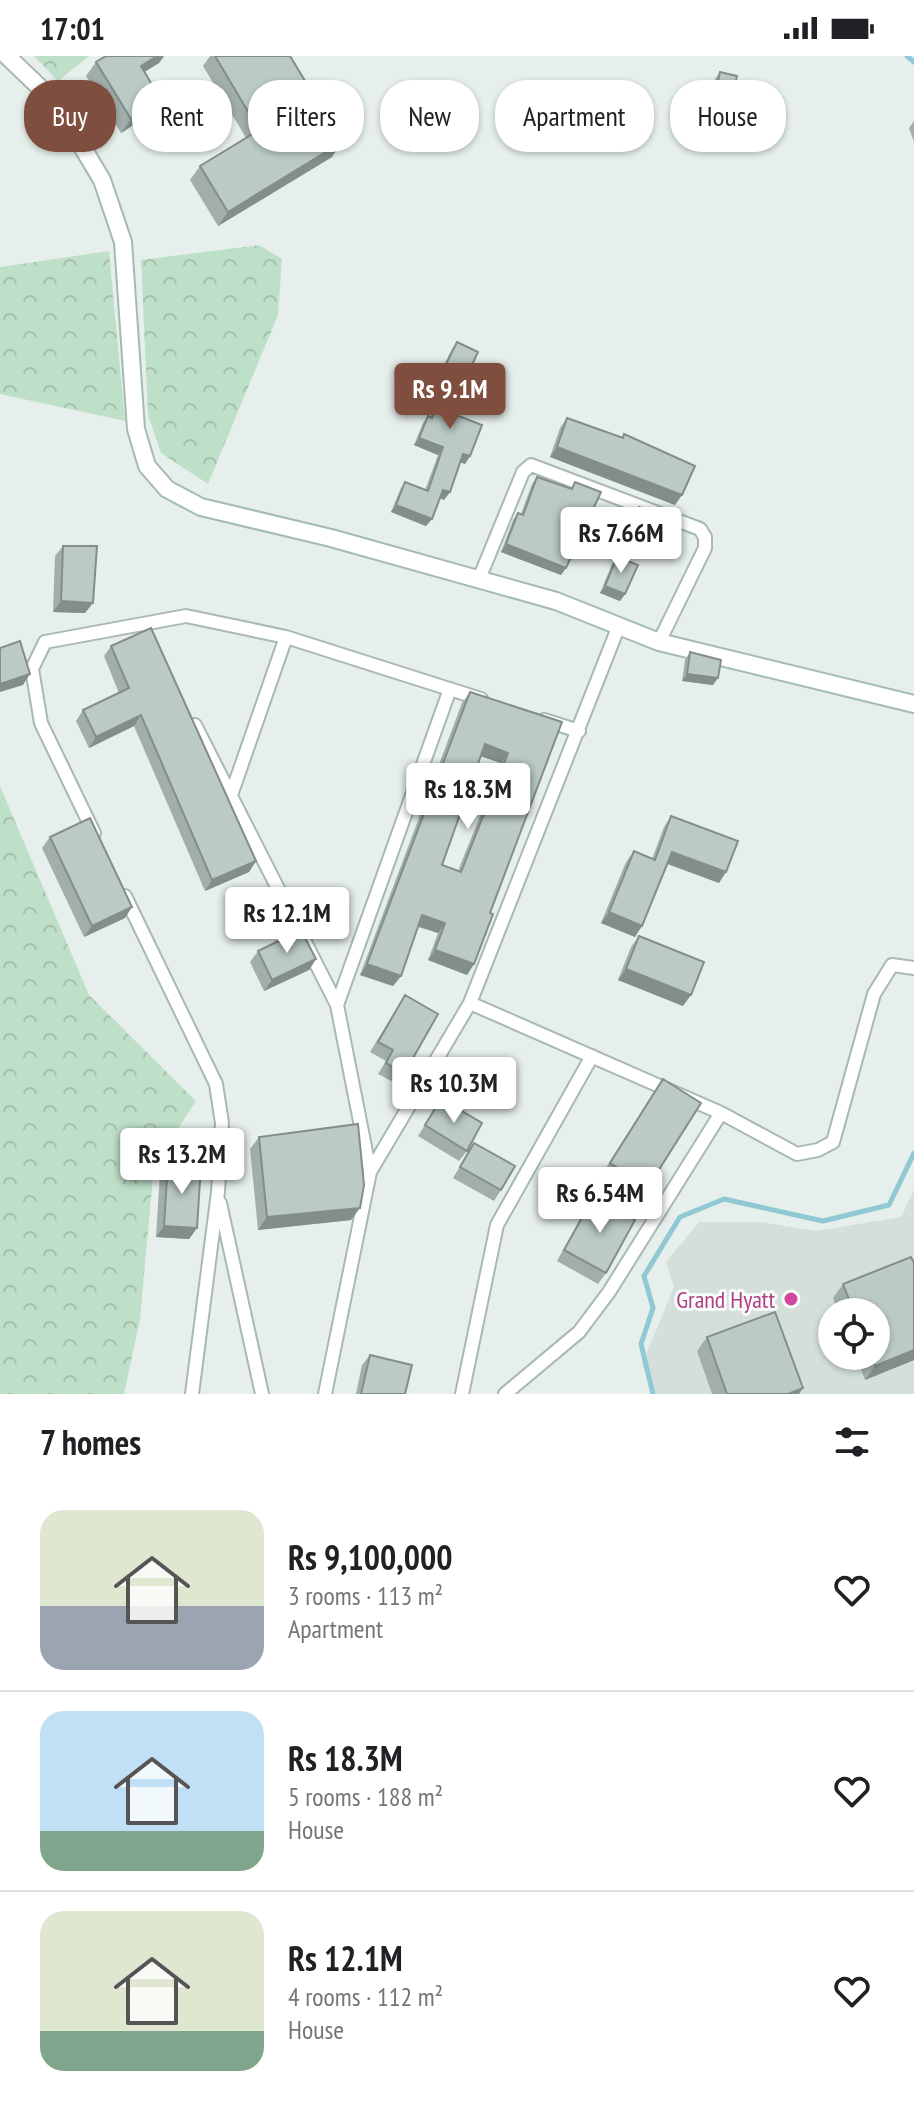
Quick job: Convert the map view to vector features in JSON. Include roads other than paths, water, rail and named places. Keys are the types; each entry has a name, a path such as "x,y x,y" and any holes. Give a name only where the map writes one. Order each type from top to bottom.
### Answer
{"street":[{"path":"7,56 56,103 102,180 123,242 136,429 147,466 167,489 201,507 331,538 556,601 659,642 914,704"},
{"path":"479,579 523,472 531,465 700,529 705,537 705,548 659,642"},
{"path":"102,848 41,723 32,669 45,642 186,616 286,637 493,703"},
{"path":"147,625 154,639"},
{"path":"325,1394 370,1172 470,1003 618,628"},
{"path":"230,798 286,637"},
{"path":"337,1005 450,689"},
{"path":"188,712 337,1005 370,1172"},
{"path":"536,717 579,731"},
{"path":"122,889 216,1084 222,1123 218,1192 192,1394"},
{"path":"470,1003 721,1113 797,1154 818,1150 833,1142 874,994 892,965 914,968"},
{"path":"462,1394 497,1225 592,1056"},
{"path":"505,1394 579,1332 609,1292 721,1113"},
{"path":"218,1192 262,1394"}],"waterway":[{"path":"907,56 914,62"},
{"path":"653,1394 641,1344 653,1308 644,1276 680,1217 724,1199 823,1221 889,1205 914,1153"}],"place":[{"name":"Grand Hyatt","path":"791,1299"}]}
